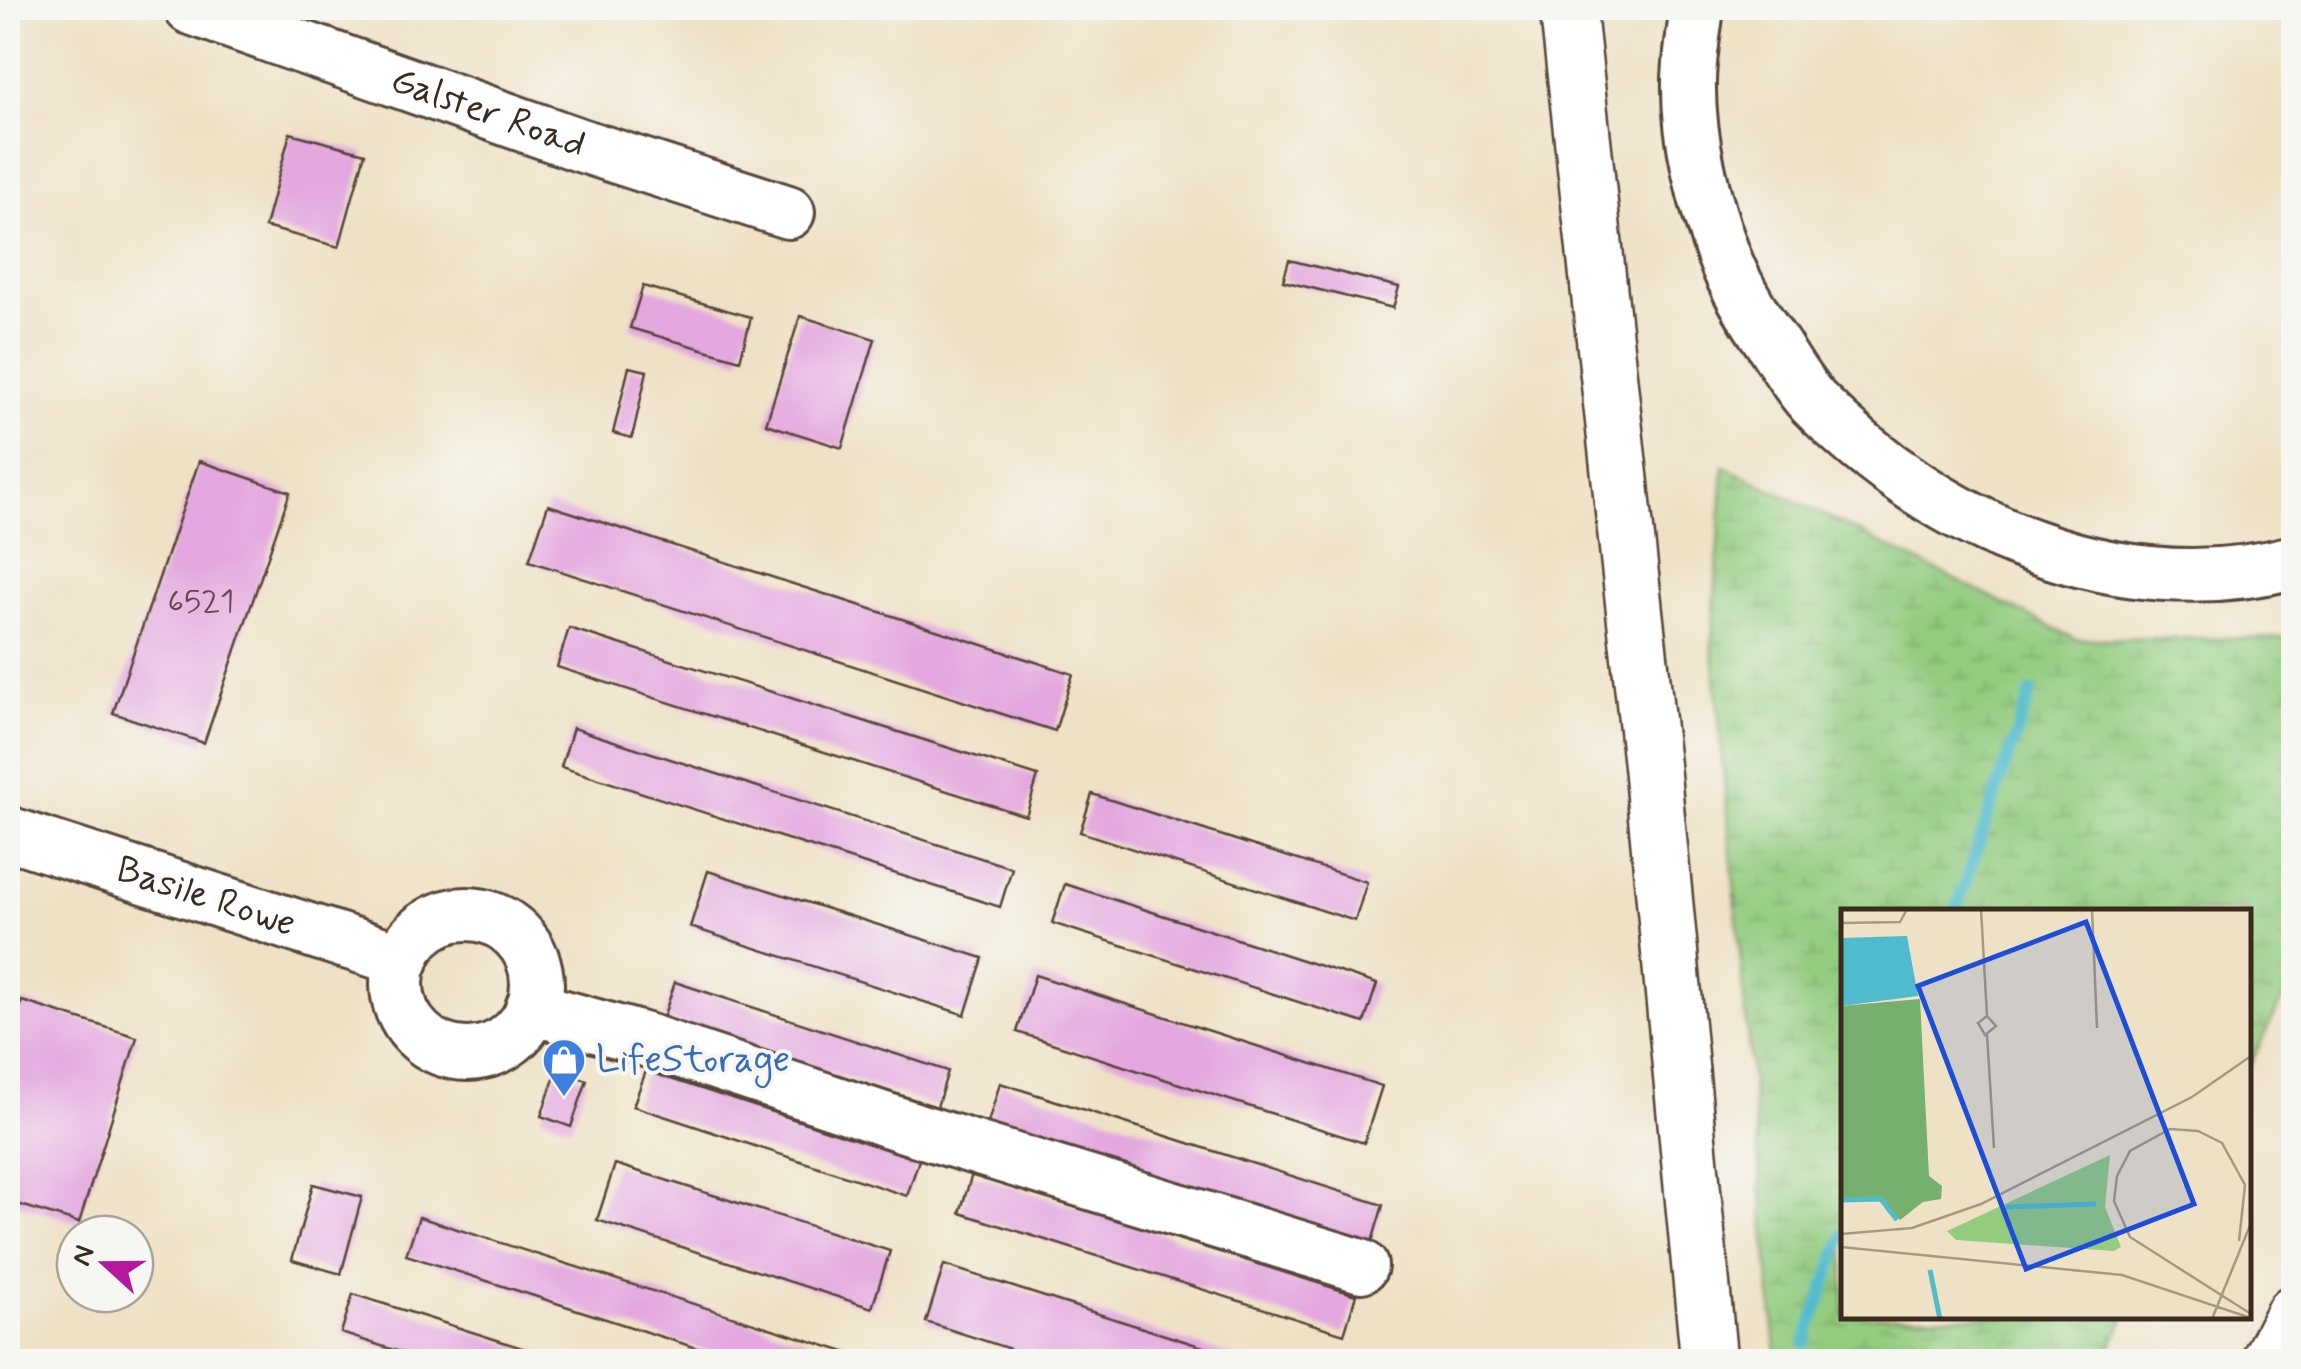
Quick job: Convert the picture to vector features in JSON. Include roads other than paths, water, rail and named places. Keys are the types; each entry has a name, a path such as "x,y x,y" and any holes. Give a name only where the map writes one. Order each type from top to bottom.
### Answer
{"highway":[{"path":"1568,8 1652,770 1710,1362"},
{"path":"2269,1362 2294,1314"}],"street":[{"name":"Galster Road","path":"191,8 580,145 788,212"},
{"path":"1697,8 1689,83 1693,139 1723,254 1747,307 1810,400 1888,471 1976,523 2061,558 2156,575 2256,572 2294,562"},
{"name":"Basile Rowe","path":"8,833 402,960"},
{"path":"468,914 496,920 520,937 535,964 537,993 527,1022 506,1043 478,1054 449,1052 427,1042 410,1026 397,982 402,960 417,936 440,920 468,914"},
{"path":"532,1008 646,1040 914,1129 1361,1266"}],"waterway":[{"path":"1956,909 2031,692"},
{"path":"1805,1343 1841,1241"}],"place":[{"name":"LifeStorage","path":"564,1098"}]}
